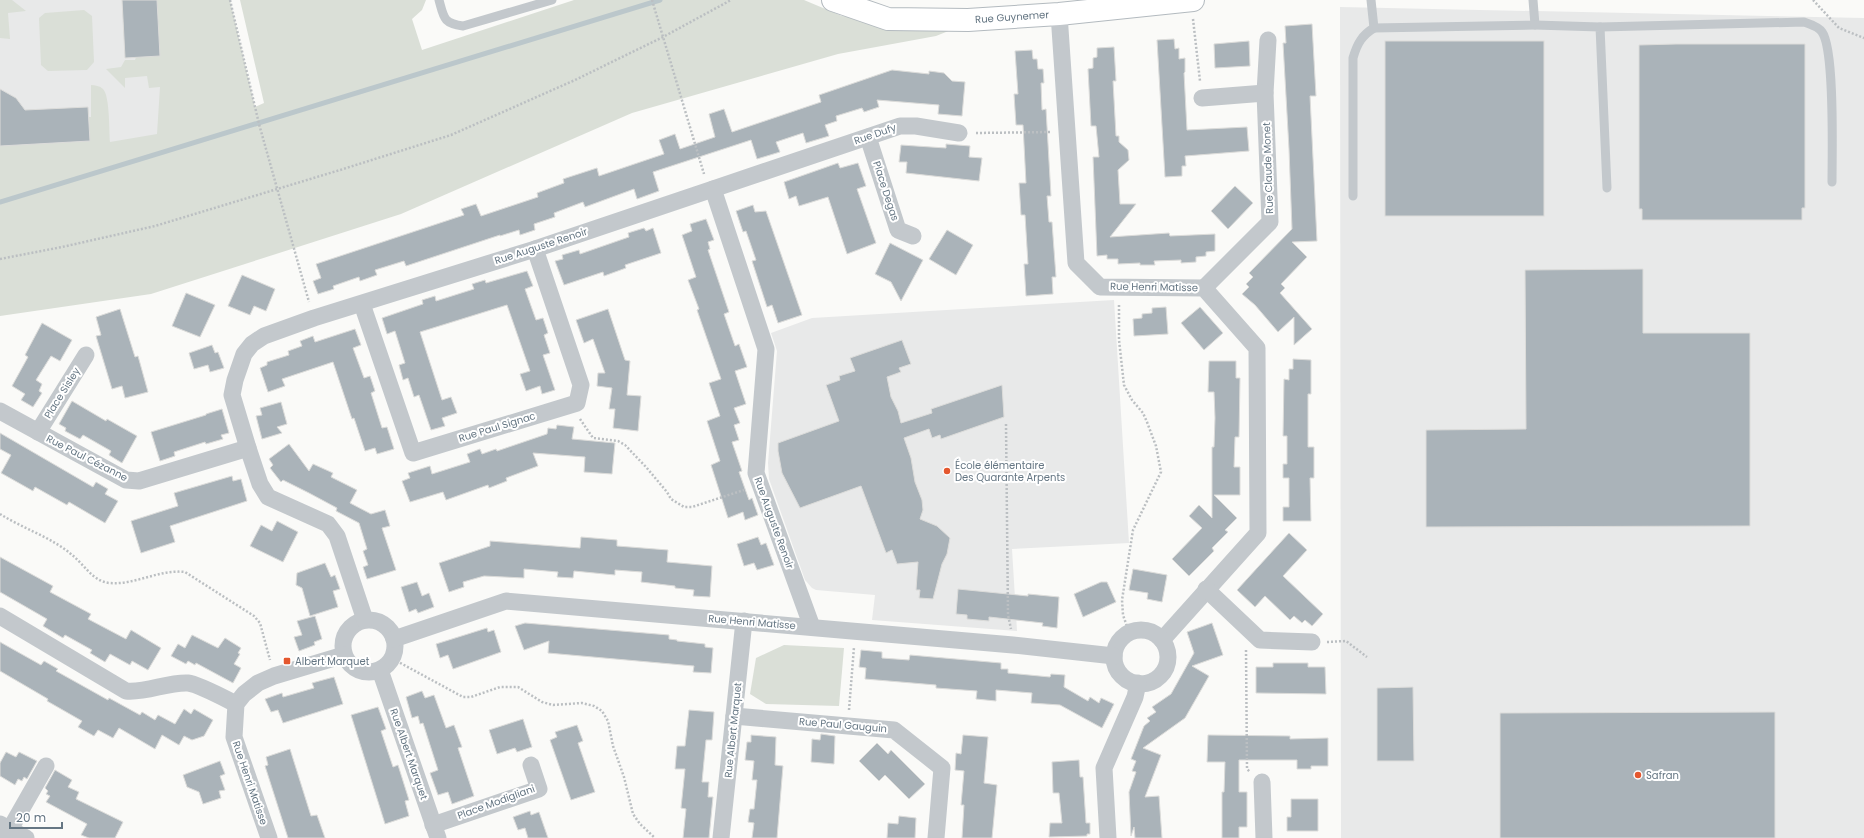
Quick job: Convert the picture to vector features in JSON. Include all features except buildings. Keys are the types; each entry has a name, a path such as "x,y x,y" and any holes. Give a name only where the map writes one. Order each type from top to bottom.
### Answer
{"street":[{"name":"Rue Guynemer","path":"833,0 888,19 968,20 1059,14 1192,0"},
{"name":"Rue Henri Matisse","path":"1059,14 1076,263 1100,287 1204,288 1257,348 1258,533 1206,589 1162,640"},
{"name":"Rue Claude Monet","path":"1204,288 1270,222 1265,93 1268,40"},
{"path":"1202,98 1265,93"},
{"name":"Rue Dufy","path":"711,190 900,126 916,126 960,133"},
{"name":"Place Degas","path":"868,137 898,230 913,236"},
{"name":"Rue Auguste Renoir","path":"364,620 337,536 328,524 268,497 260,484 232,395 235,380 244,354 252,344 264,336 314,318 535,249 711,190 766,349 756,474 812,627"},
{"path":"535,249 581,385 577,403"},
{"name":"Rue Paul Signac","path":"362,304 413,453 577,403"},
{"name":"Place Sisley","path":"38,432 86,355"},
{"name":"Rue Paul Cézanne","path":"0,411 126,480 139,481 248,448"},
{"path":"1206,589 1260,640 1312,642"},
{"name":"Rue Henri Matisse","path":"394,639 506,601 1015,645 1114,656"},
{"path":"0,616 126,692 140,692 175,684 190,683 236,704 244,694 258,683 274,676 344,655"},
{"path":"364,620 374,620 383,624 390,630 394,639 395,649 392,658 387,666 380,670 369,673 359,671 350,664 344,655 343,644 346,633 354,625 364,620"},
{"name":"Rue Albert Marquet","path":"722,838 744,622"},
{"path":"1147,630 1162,640 1167,649 1168,660 1165,670 1158,678 1148,682 1138,683 1129,680 1121,674 1116,666 1114,656 1119,642 1129,632 1147,630"},
{"name":"Rue Albert Marquet","path":"380,670 436,831"},
{"path":"1108,838 1104,768 1135,697 1138,683"},
{"name":"Rue Henri Matisse","path":"236,704 234,737 269,838"},
{"name":"Rue Paul Gauguin","path":"734,716 894,730 942,768 936,838"},
{"path":"26,838 5,830 46,766"},
{"name":"Place Modigliani","path":"436,831 539,789 531,766"},
{"path":"1262,782 1264,838"}],"lane":[{"path":"439,0 444,19 452,24 463,26 552,0"},
{"path":"1371,0 1374,28"},
{"path":"1533,0 1535,25"},
{"path":"1353,196 1353,58 1358,43 1374,28 1535,25 1600,27 1804,22 1822,30 1826,39 1830,69 1832,182"},
{"path":"1600,27 1607,188"}],"path":[{"path":"230,0 276,189 314,318"},
{"path":"652,0 711,190"},
{"path":"0,259 155,226 451,135 575,80 664,37 731,0"},
{"path":"1192,0 1202,98"},
{"path":"1813,0 1839,28 1864,38"},
{"path":"960,133 1067,132"},
{"path":"1118,287 1119,340 1124,385 1132,400 1143,413 1147,422 1156,446 1161,472 1133,530 1122,600 1123,615 1129,632"},
{"path":"577,403 580,422 593,438 618,441 625,445 646,467 671,499 677,504 684,507 692,507 760,484"},
{"path":"1006,424 1008,615 1015,645"},
{"path":"0,514 63,548 80,562 93,577 108,584 124,583 174,571 185,572 248,611 260,623 274,676"},
{"path":"1246,627 1247,769 1262,782"},
{"path":"847,726 856,631"},
{"path":"1312,642 1346,641 1367,657"},
{"path":"392,658 463,697 471,697 500,687 518,687 542,702 552,705 582,704 594,706 602,711 608,721 613,746 624,777 633,814 640,824 655,838"}],"shaded area":[{"path":"0,0 193,0 218,119 0,185"},
{"path":"0,0 12,0 26,11 8,13 10,39 0,38"},
{"path":"157,0 230,0 255,107 264,103 240,0 426,0 422,10 412,19 422,50 574,0 804,0 842,16 956,28 936,36 838,54 632,113 401,214 151,294 0,316 0,146 90,141 89,117 91,117 91,85 96,85 103,89 107,99 110,142 157,134 160,87 149,88 147,76 125,78 125,88 106,69 121,67 125,60 135,60"},
{"path":"1340,7 1864,18 1864,838 1341,838"},
{"path":"84,10 92,16 94,62 87,70 48,71 41,65 39,18 45,13"},
{"name":"École élémentaire Des Quarante Arpents","path":"1114,300 1129,543 1012,549 1017,631 872,620 875,595 816,590 812,588 805,580 769,479 768,463 777,351 771,333 812,318"},
{"path":"784,645 844,648 839,706 766,704 750,694 756,658"}],"waterway":[{"path":"0,202 660,0"}],"place":[{"name":"École élémentaire Des Quarante Arpents","path":"947,471"},
{"name":"Albert Marquet","path":"287,661"},
{"name":"Safran","path":"1638,775"}]}
